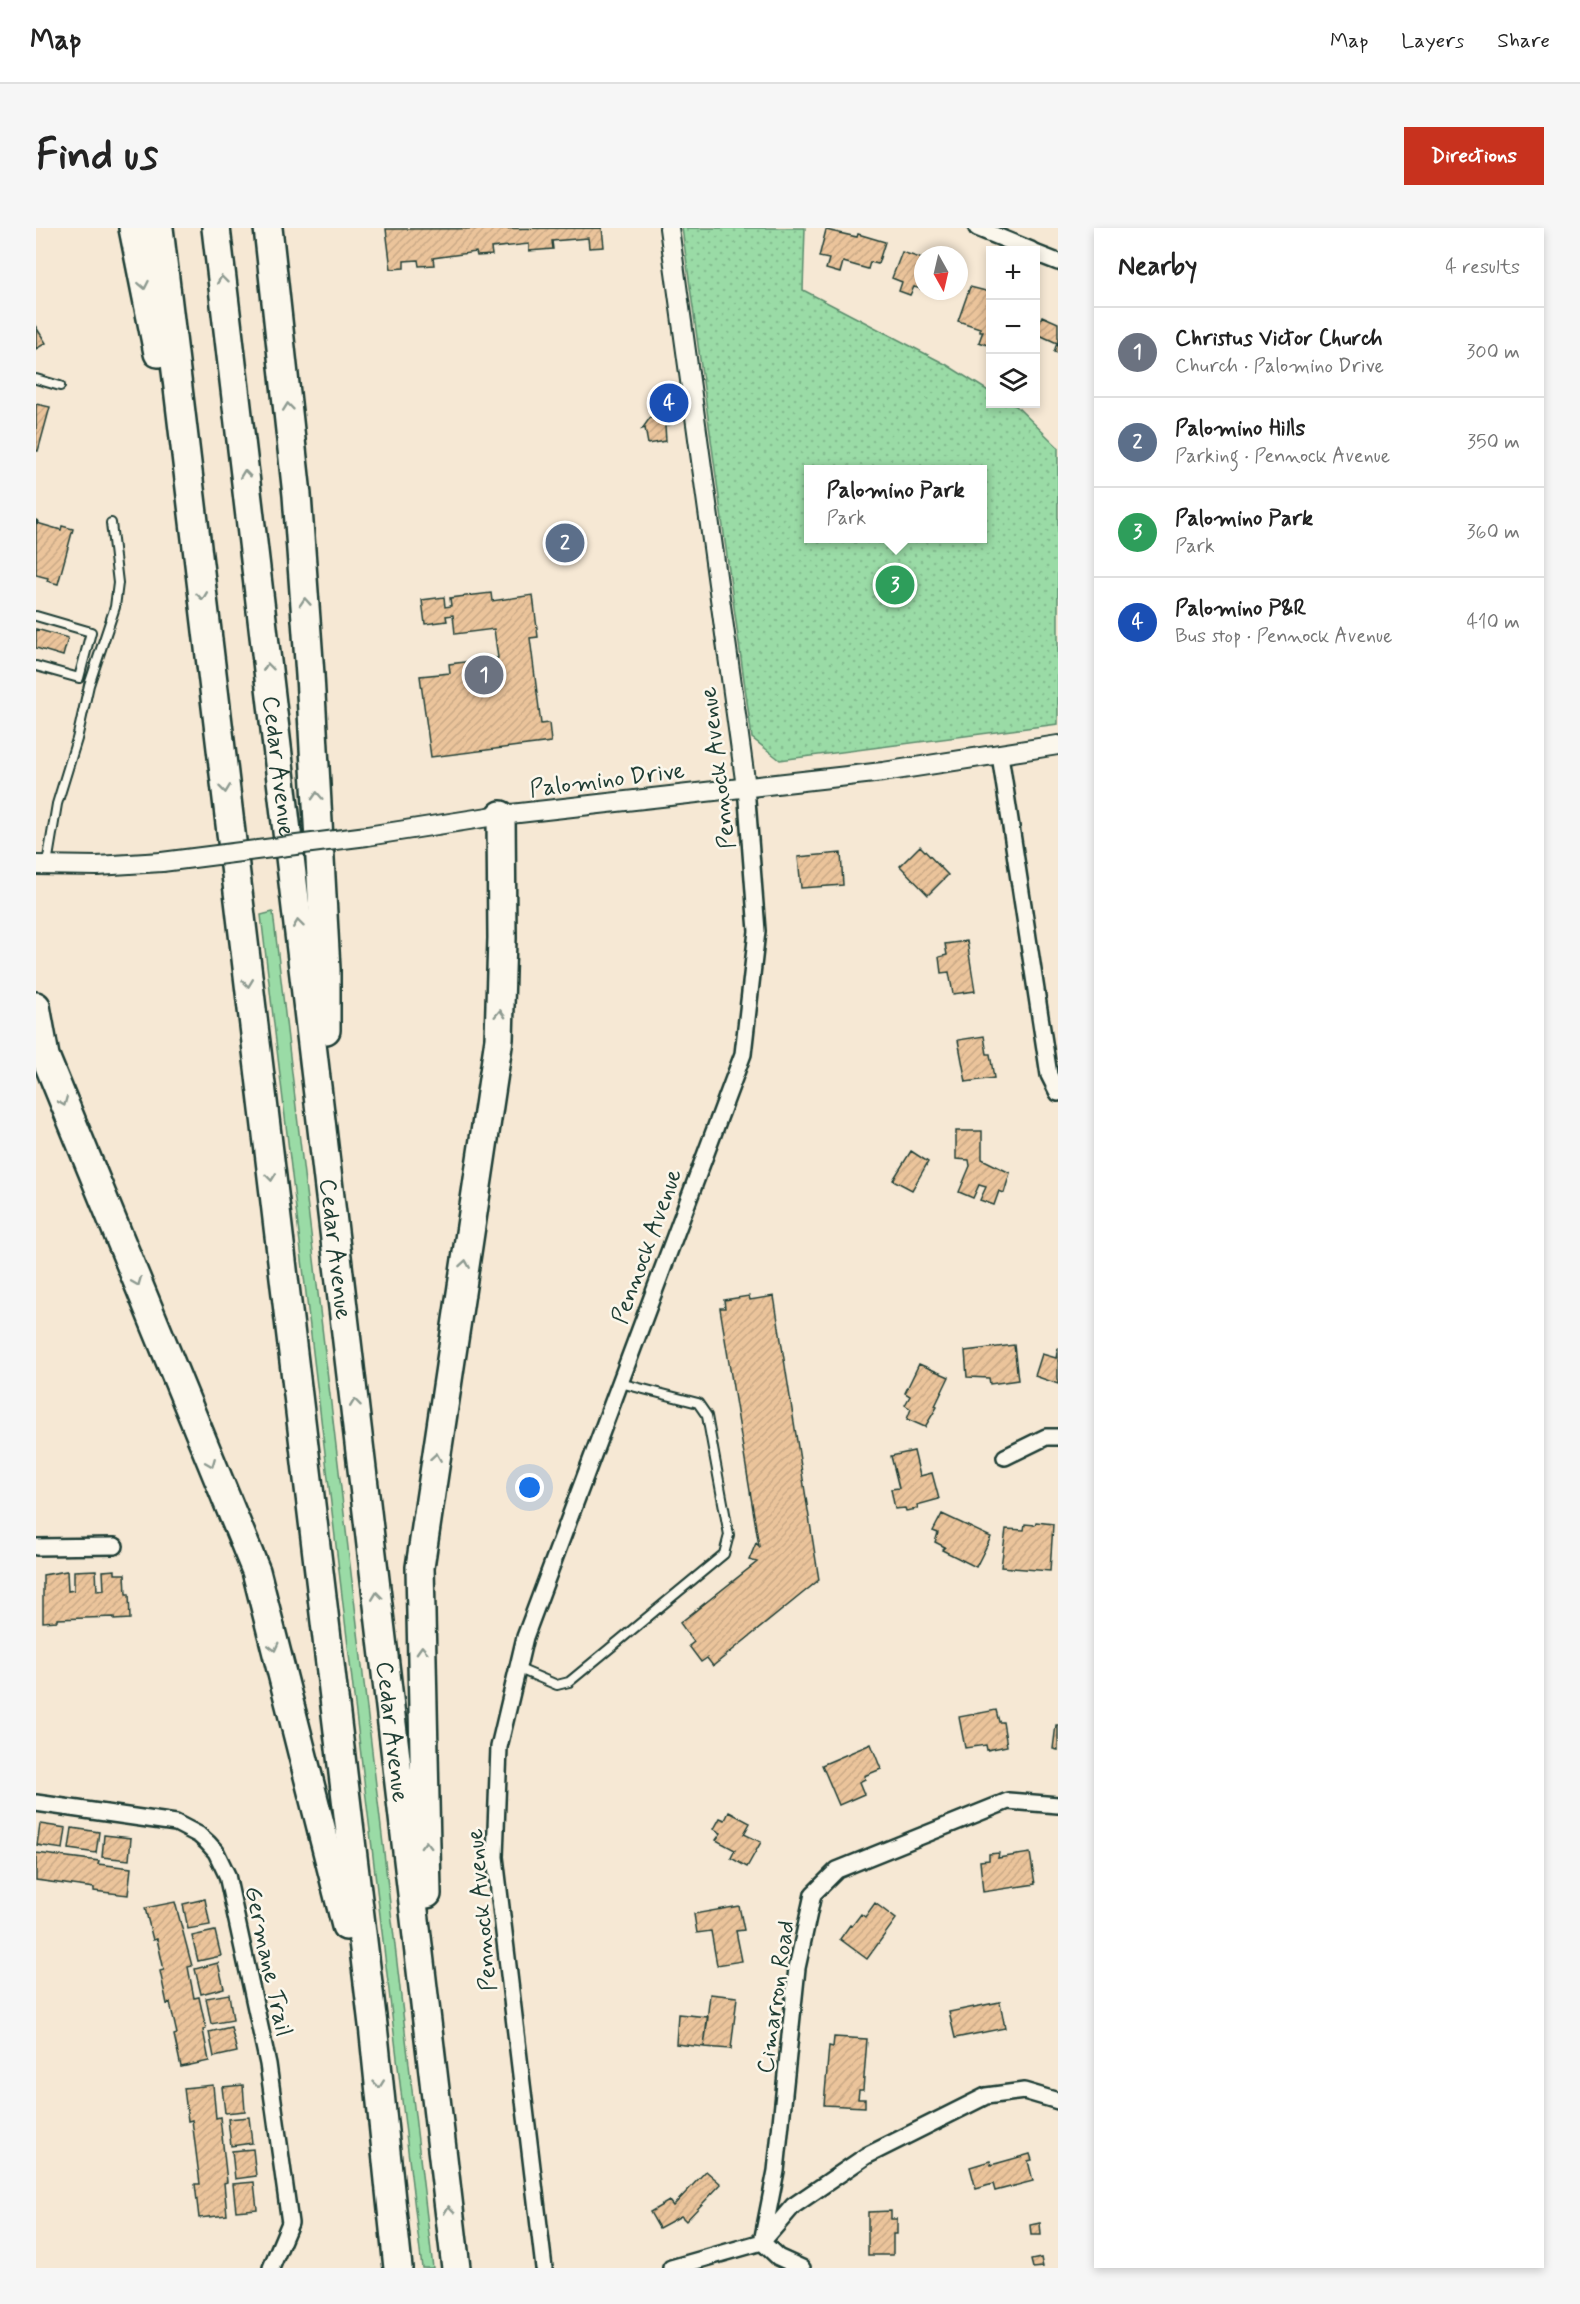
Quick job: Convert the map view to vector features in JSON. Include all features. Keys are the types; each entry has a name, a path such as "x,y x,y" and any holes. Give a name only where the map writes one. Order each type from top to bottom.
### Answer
{"highway":[{"path":"133,228 195,537"},
{"path":"159,228 373,2025 398,2268"},
{"name":"Cedar Avenue","path":"216,228 456,2268"},
{"path":"268,228 297,495 310,675 326,969 325,1149"},
{"path":"430,2051 420,1567 499,1040 502,938 501,816"},
{"path":"36,1006 45,1056 256,1571 373,2025"}],"street":[{"name":"Pennock Avenue","path":"544,2268 495,1857 498,1747 525,1637 742,1054 757,931 746,787 669,228"},
{"path":"977,228 1021,246"},
{"path":"1040,255 1058,262"},
{"name":"Palomino Drive","path":"41,865 98,866 162,862 367,836 501,816 883,772 1058,745"},
{"path":"1000,754 1049,1076 1058,1093"},
{"path":"1005,1457 1046,1437 1058,1437"},
{"path":"36,1547 115,1546"},
{"name":"Cimarron Road","path":"762,2242 776,2170 797,1968 813,1894 837,1870 1008,1801 1058,1805"},
{"name":"Germane Trail","path":"36,1803 176,1823 199,1835 216,1852 223,1864 268,2064 290,2223 271,2268"},
{"path":"671,2268 762,2242 793,2206 866,2156 986,2096 1024,2091 1058,2101"},
{"path":"762,2242 778,2257 802,2268"}],"lane":[{"path":"36,379 60,386"},
{"path":"41,865 77,740 89,685 115,607 118,583 111,523"},
{"path":"36,616 91,632 79,678 36,666"},
{"path":"518,1668 557,1685 569,1682 724,1554 729,1535 707,1416 698,1403 620,1383"}],"green space":[{"path":"682,228 805,228 803,290 947,365 986,389 986,408 1018,408 1058,447 1058,724 780,760 752,738"},
{"path":"273,912 433,2268 422,2268 261,915"}],"building":[{"path":"602,228 604,247 589,248 588,238 552,241 553,249 529,251 529,244 491,248 492,255 477,256 476,252 433,258 434,265 419,266 418,260 404,261 404,268 391,269 386,229"},
{"path":"826,230 857,237 858,234 885,242 878,264 870,262 868,269 843,262 840,273 826,269 829,259 819,257"},
{"path":"902,252 914,256 914,287 910,295 899,291 902,282 892,278"},
{"path":"970,287 986,291 986,345 979,342 983,331 980,331 980,328 958,321 965,300 968,300"},
{"path":"1042,316 1058,323 1058,353 1054,352 1057,343 1040,335"},
{"path":"36,327 46,343 36,349"},
{"path":"661,388 663,401 668,393 672,424 665,426 666,441 648,444 645,428 642,429 657,408 655,389"},
{"path":"36,404 50,407 38,451 36,451"},
{"path":"36,520 37,523 61,530 62,526 73,529 58,584 36,575"},
{"path":"491,593 492,601 533,595 538,637 530,638 541,724 549,723 551,742 431,757 420,676 450,673 449,664 498,658 494,629 455,634 453,615 446,616 447,621 425,624 422,600 444,597 445,607 451,606 450,598"},
{"path":"36,629 68,638 63,656 36,648"},
{"path":"920,846 948,875 928,895 900,866"},
{"path":"841,853 843,885 801,888 798,857"},
{"path":"967,941 975,991 953,994 949,972 941,973 939,957 947,955 945,944"},
{"path":"984,1036 994,1078 966,1082 958,1040"},
{"path":"956,1131 982,1131 982,1159 1010,1173 1004,1193 999,1191 994,1205 980,1200 986,1187 979,1185 973,1198 959,1192 970,1166 969,1160 956,1159"},
{"path":"911,1151 928,1162 912,1190 893,1180"},
{"path":"749,1296 750,1300 774,1296 819,1580 713,1666 707,1658 701,1662 689,1646 694,1642 680,1623 757,1562 749,1560 756,1543 759,1546 720,1308 725,1308 724,1300"},
{"path":"1014,1345 1018,1380 990,1384 989,1378 967,1377 965,1351"},
{"path":"1058,1348 1058,1384 1035,1376 1042,1354 1056,1358"},
{"path":"919,1364 949,1377 935,1406 937,1407 925,1427 907,1419 911,1409 905,1405 910,1396 905,1393"},
{"path":"914,1451 920,1476 932,1473 939,1499 917,1505 918,1509 906,1511 905,1508 895,1509 891,1489 899,1488 891,1456"},
{"path":"942,1514 991,1537 976,1567 942,1550 945,1547 935,1542 938,1533 933,1531"},
{"path":"1036,1522 1053,1524 1050,1571 1001,1567 1006,1529 1024,1530 1025,1524 1035,1525"},
{"path":"96,1570 97,1591 104,1590 103,1571 115,1570 115,1574 125,1574 130,1619 114,1620 114,1617 57,1619 57,1621 43,1622 43,1575 67,1571 68,1591 74,1590 74,1571"},
{"path":"996,1710 999,1722 1003,1722 1007,1746 987,1750 986,1745 965,1748 959,1717"},
{"path":"1056,1725 1058,1725 1058,1750 1053,1749"},
{"path":"871,1744 881,1769 864,1776 865,1779 859,1782 864,1794 839,1805 822,1765"},
{"path":"729,1812 750,1823 744,1834 761,1842 747,1867 731,1858 735,1850 716,1840 721,1833 714,1829 720,1818 725,1820"},
{"path":"40,1824 66,1828 63,1849 37,1845"},
{"path":"72,1828 99,1832 96,1853 69,1849"},
{"path":"104,1835 131,1838 129,1860 102,1857"},
{"path":"36,1853 99,1861 98,1864 131,1868 128,1895 36,1880"},
{"path":"999,1853 998,1858 1030,1853 1035,1884 983,1892 980,1861 989,1860 989,1854"},
{"path":"205,1899 210,1925 188,1929 183,1904"},
{"path":"175,1902 192,1966 188,1967 194,1998 199,1997 206,2029 203,2030 209,2061 181,2067 174,2035 177,2034 170,2003 167,2004 160,1971 164,1970 157,1939 153,1940 145,1908"},
{"path":"875,1903 896,1919 867,1959 840,1939 861,1914 865,1917"},
{"path":"739,1906 744,1930 736,1931 742,1961 717,1965 711,1931 697,1933 694,1914"},
{"path":"215,1931 221,1956 198,1961 192,1936"},
{"path":"218,1963 224,1988 201,1994 195,1969"},
{"path":"229,1994 233,2020 211,2024 206,1998"},
{"path":"710,1994 737,1997 731,2049 704,2047"},
{"path":"1000,2002 1005,2028 955,2038 949,2012"},
{"path":"678,2014 708,2017 704,2047 676,2044"},
{"path":"231,2027 237,2052 214,2057 209,2032"},
{"path":"834,2037 867,2039 863,2090 859,2090 858,2099 865,2099 865,2107 824,2105 829,2046 833,2047"},
{"path":"213,2085 216,2118 220,2117 227,2182 224,2183 227,2215 199,2218 195,2184 200,2184 192,2120 188,2121 184,2088"},
{"path":"243,2085 245,2111 225,2113 222,2087"},
{"path":"249,2117 252,2143 231,2146 228,2119"},
{"path":"253,2149 256,2176 235,2179 232,2151"},
{"path":"1030,2154 1032,2160 1028,2161 1033,2181 995,2191 993,2184 976,2189 970,2167 990,2161 991,2165"},
{"path":"706,2171 721,2184 686,2221 681,2216 659,2228 650,2212 669,2201 673,2206"},
{"path":"254,2182 257,2209 236,2211 233,2184"},
{"path":"891,2211 891,2219 897,2219 897,2234 893,2234 893,2255 868,2255 868,2212"},
{"path":"1040,2223 1041,2235 1031,2235 1030,2225"},
{"path":"1041,2258 1043,2267 1033,2268 1031,2260"}],"place":[{"name":"Palomino P&R","path":"669,403"},
{"name":"Palomino Hills","path":"565,543"},
{"name":"Palomino Park","path":"895,585"},
{"name":"Christus Victor Church","path":"484,675"}]}
